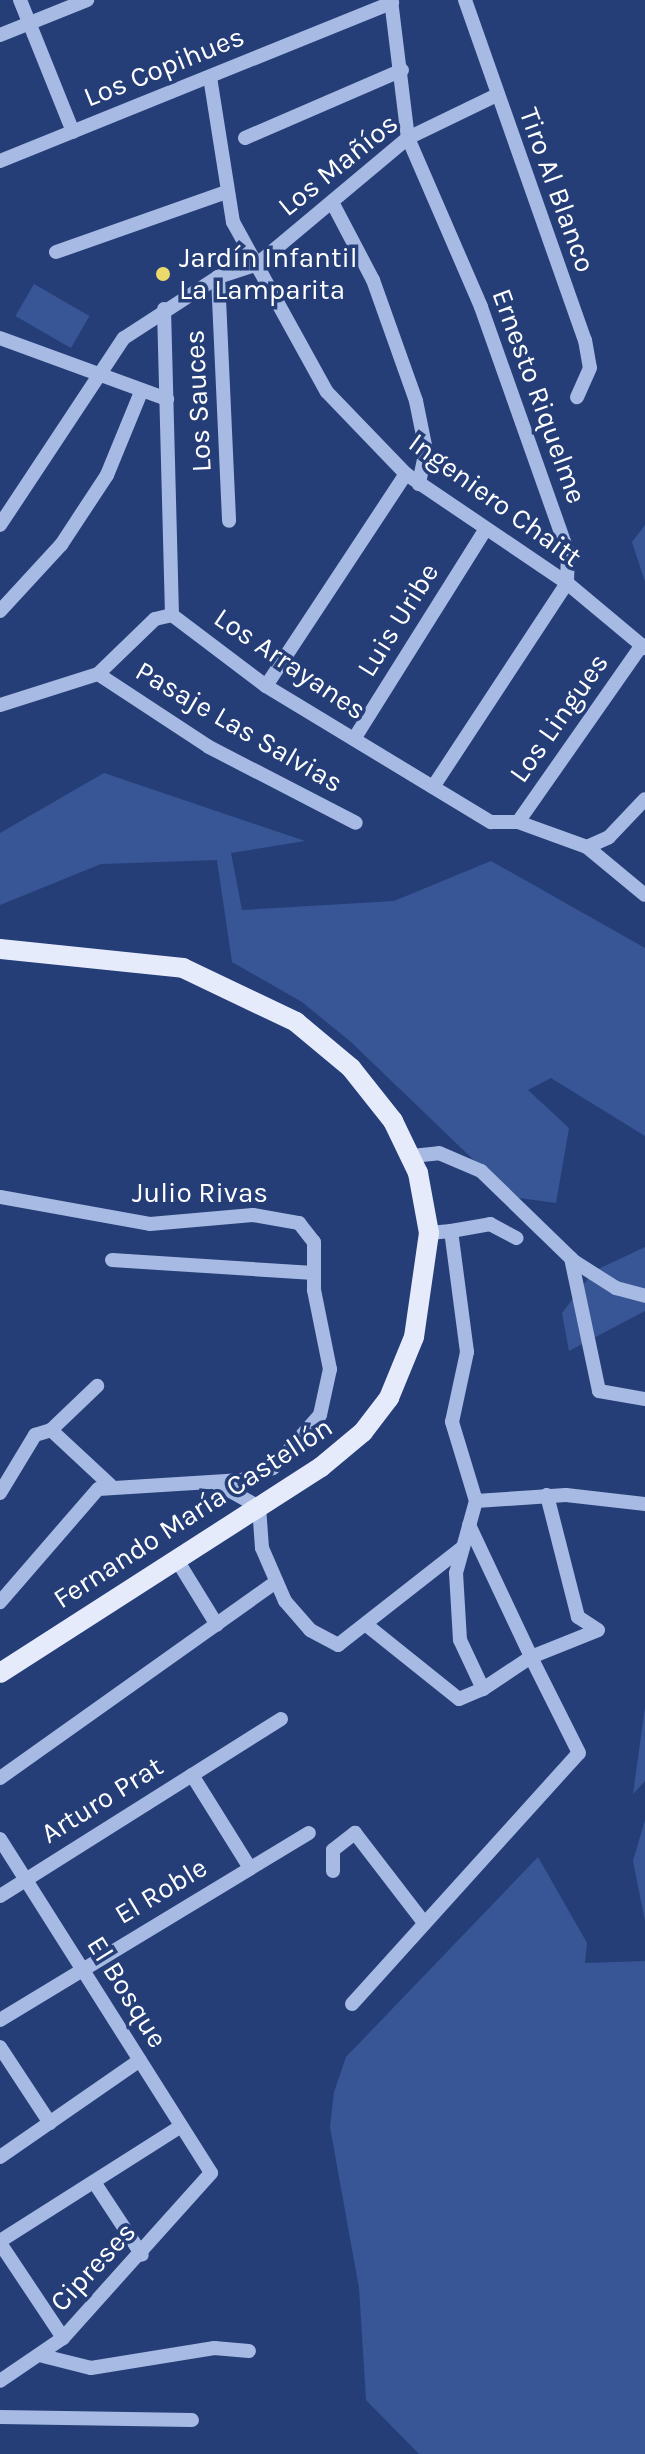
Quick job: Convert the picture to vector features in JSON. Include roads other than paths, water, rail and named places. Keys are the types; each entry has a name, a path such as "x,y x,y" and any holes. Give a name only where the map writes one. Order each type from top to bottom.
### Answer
{"main road":[{"name":"Fernando María Castellón","path":"0,949 154,962 250,994 335,1052 380,1103 412,1156 429,1233 420,1316 389,1398 341,1452 0,1673"}],"street":[{"path":"20,0 73,132"},
{"path":"0,35 87,0"},
{"name":"Tiro Al Blanco","path":"465,0 495,96 585,340 590,368 577,397"},
{"name":"Ernesto Riquelme","path":"391,1 402,70 408,138 481,307 568,553 567,583"},
{"name":"Los Copihues","path":"0,161 391,1"},
{"path":"245,138 402,70"},
{"name":"Ingeniero Chaitt","path":"210,77 223,140 224,193 256,265 327,392 406,474 567,583 644,646"},
{"name":"Los Mañíos","path":"0,525 68,429 95,373 124,338 164,309 218,277 256,265 408,138 495,96"},
{"path":"56,252 224,193"},
{"path":"332,202 373,280 416,401 426,450 419,484"},
{"name":"Los Sauces","path":"218,277 229,521"},
{"name":"Los Arrayanes","path":"164,309 172,615 266,686 491,822 518,822 587,847 645,895"},
{"path":"0,338 167,399"},
{"path":"0,611 61,545 107,475 141,392"},
{"path":"266,686 406,474"},
{"name":"Luis Uribe","path":"354,739 485,530"},
{"path":"433,787 567,583"},
{"path":"0,705 98,674 155,619 172,615"},
{"name":"Los Lingues","path":"518,822 644,646"},
{"name":"Pasaje Las Salvias","path":"98,674 209,747 356,823"},
{"path":"587,847 642,809"},
{"path":"412,1156 439,1153 481,1171 571,1258 616,1288 645,1296"},
{"name":"Julio Rivas","path":"0,1197 135,1223 253,1215 304,1226 314,1242 314,1273"},
{"path":"429,1233 490,1224 516,1238"},
{"path":"451,1231 467,1352 452,1422 476,1501 456,1573 460,1640 483,1689"},
{"path":"571,1258 599,1391 645,1399"},
{"path":"0,1602 33,1573 83,1499 110,1485 250,1479 273,1468 326,1404 330,1355 314,1273 112,1260"},
{"path":"0,1493 35,1435 51,1430 97,1386"},
{"path":"51,1430 110,1485"},
{"path":"210,1480 259,1507 262,1548 276,1582 324,1641 338,1645 369,1627 463,1546"},
{"path":"476,1501 547,1495 645,1504"},
{"path":"369,1627 459,1699 483,1689 531,1657 598,1630 578,1617 547,1495"},
{"path":"352,2004 422,1920 579,1753 469,1525"},
{"path":"177,1560 217,1625"},
{"path":"0,1778 276,1582"},
{"name":"Arturo Prat","path":"0,1896 281,1719"},
{"name":"Arturo Prat","path":"192,1775 250,1868"},
{"name":"El Roble","path":"0,2020 309,1833"},
{"path":"333,1871 333,1850 355,1833 422,1920"},
{"name":"El Bosque","path":"0,1839 211,2173"},
{"path":"0,2047 50,2123"},
{"path":"0,2157 140,2060"},
{"path":"63,2338 0,2242 181,2126"},
{"name":"Cipreses","path":"0,2381 43,2356 63,2338 142,2255 211,2173"},
{"path":"94,2182 142,2255"},
{"path":"43,2356 91,2368 214,2348 249,2351"},
{"path":"0,2417 192,2420"}],"place":[{"name":"Jardín Infantil La Lamparita","path":"163,274"}]}
